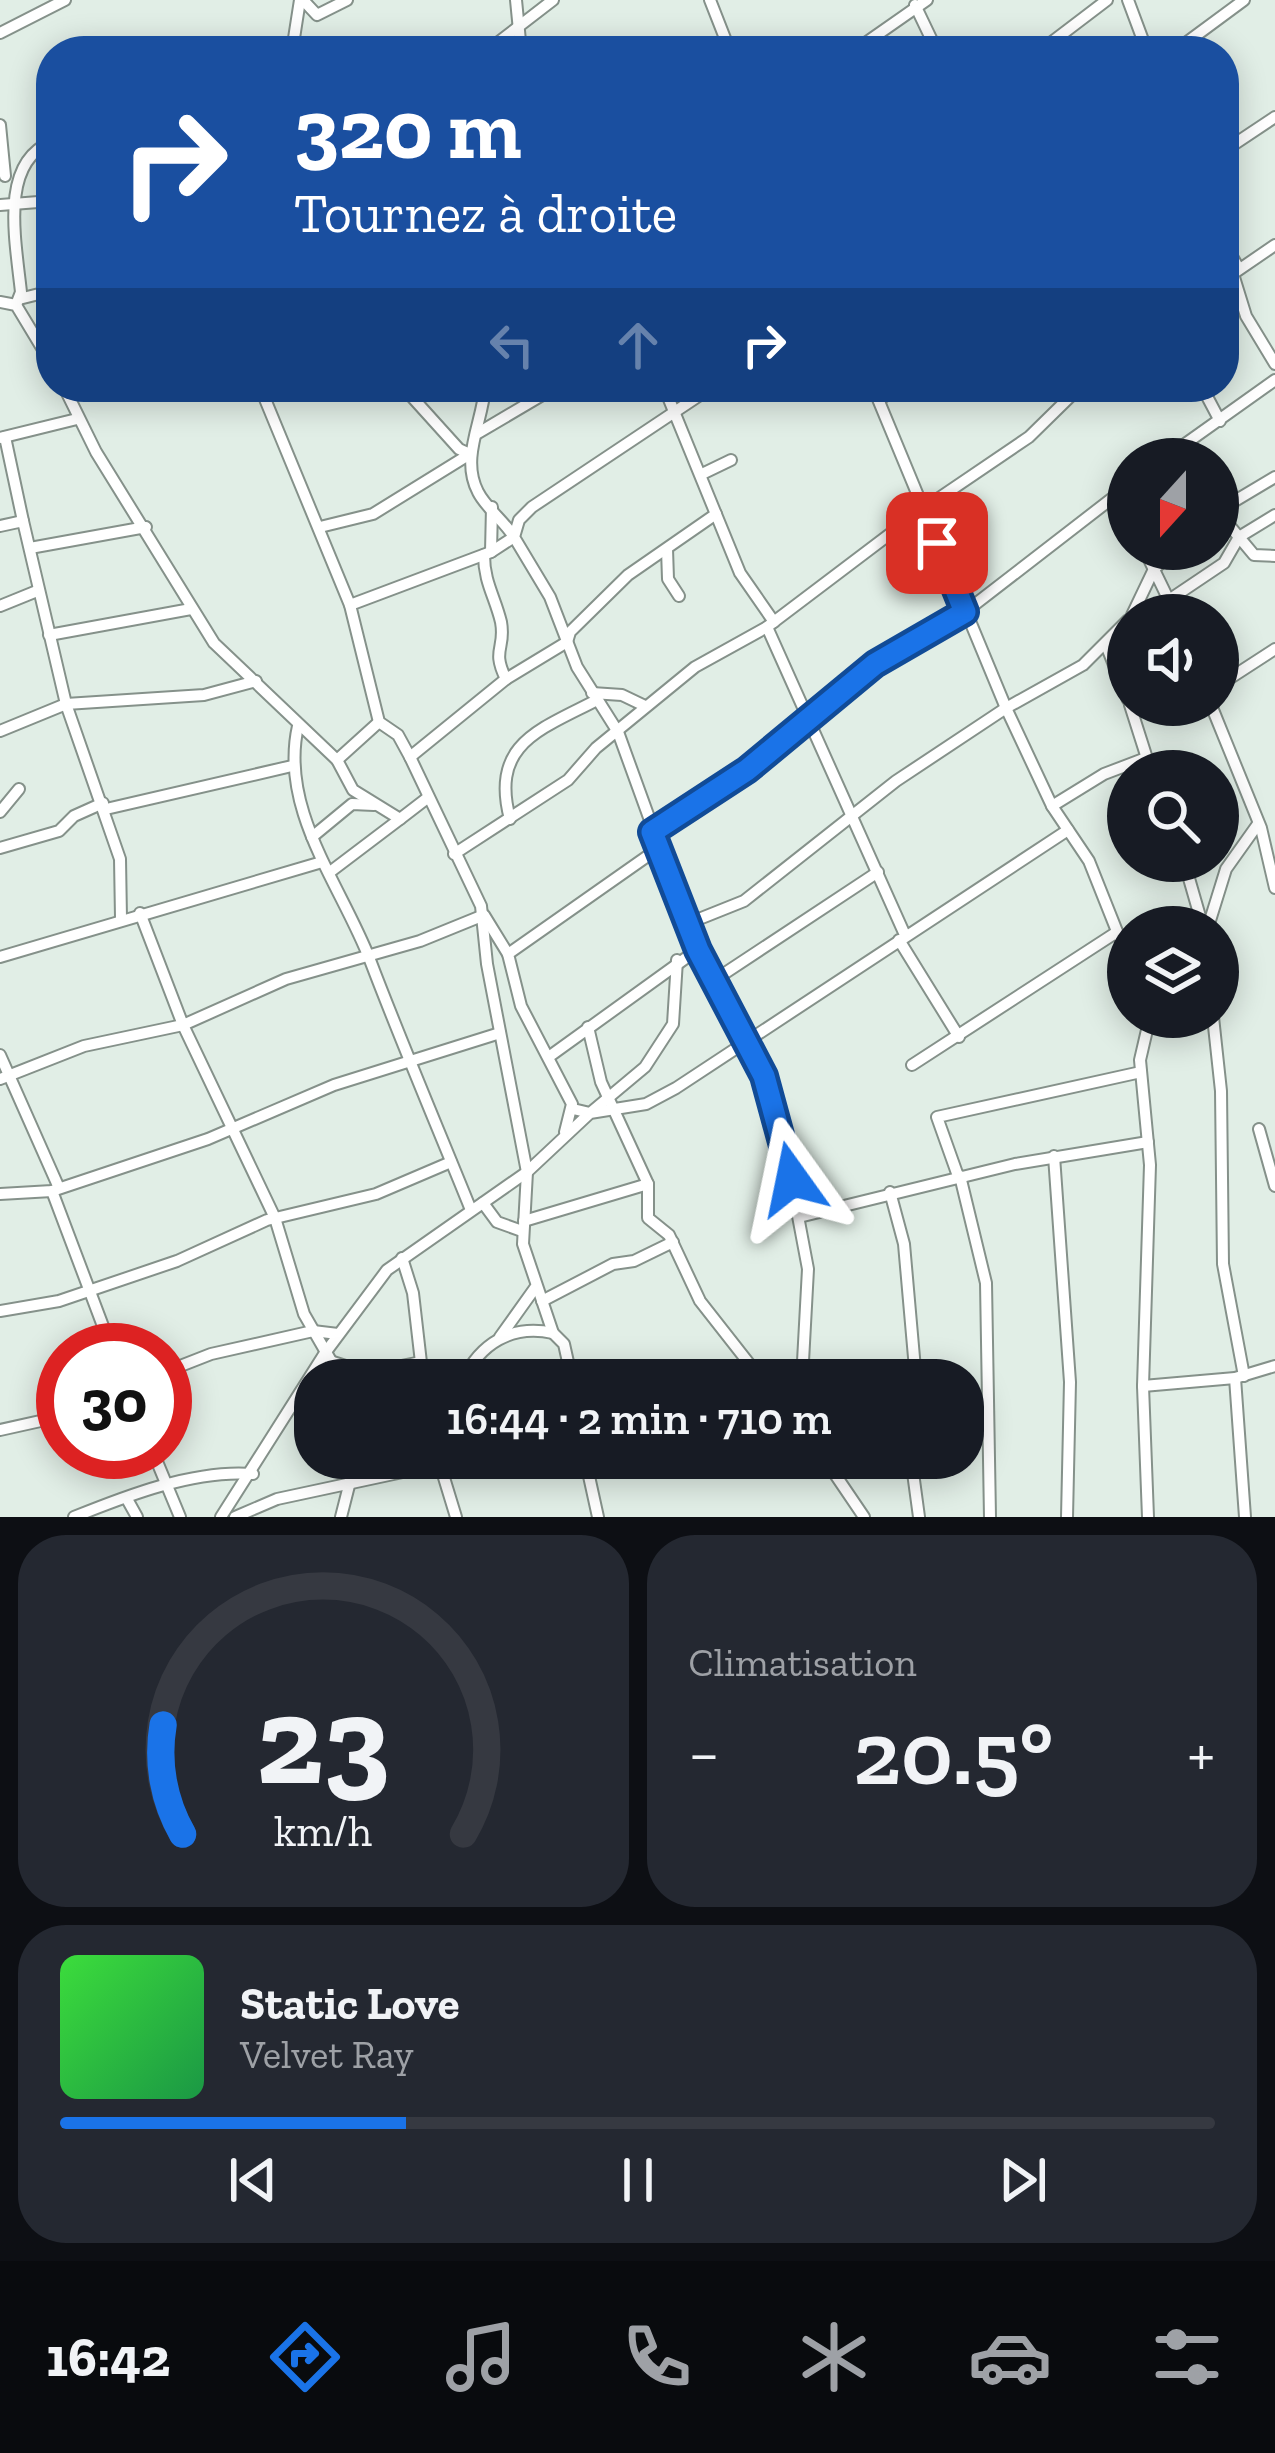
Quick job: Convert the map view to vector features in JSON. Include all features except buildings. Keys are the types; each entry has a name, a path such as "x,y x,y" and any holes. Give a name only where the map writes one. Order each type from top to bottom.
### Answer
{"street":[{"path":"0,33 65,0"},
{"path":"302,0 317,15 347,0"},
{"path":"295,36 302,0"},
{"path":"516,0 522,36"},
{"path":"511,36 553,0"},
{"path":"710,0 724,36"},
{"path":"873,36 927,0"},
{"path":"1060,36 1107,0"},
{"path":"1127,0 1141,36"},
{"path":"1195,36 1244,0"},
{"path":"915,4 930,36"},
{"path":"1239,141 1275,117"},
{"path":"0,125 4,205 18,302 36,335"},
{"path":"6,179 14,162 36,150"},
{"path":"4,205 36,202"},
{"path":"1239,269 1275,245"},
{"path":"0,302 36,295"},
{"path":"1239,295 1275,364"},
{"path":"1194,438 1275,380"},
{"path":"70,402 214,643 337,760 352,797 400,819"},
{"path":"266,402 350,605 368,697 379,722 398,735 410,757 426,799 508,954 521,1006 573,1108 563,1135"},
{"path":"417,402 459,449 470,454"},
{"path":"482,402 470,454 478,494 502,518 550,597 567,642 618,732 698,950 778,1110 808,1269 803,1359"},
{"path":"478,433 531,402"},
{"path":"670,402 740,574 770,624 806,722 878,872 902,938 959,1037"},
{"path":"350,605 488,553 514,537 519,520 691,402"},
{"path":"880,402 1006,708 1052,806 1089,861 1107,907"},
{"path":"454,854 568,780 645,706 695,667 770,624 922,508 1029,437 1063,402"},
{"path":"1210,402 1220,421"},
{"path":"77,419 2,437 66,704 120,859 121,918"},
{"path":"320,527 373,514 470,454"},
{"path":"702,474 731,460"},
{"path":"1239,498 1275,477"},
{"path":"652,832 747,770 875,664 965,612 1107,501"},
{"path":"492,507 484,583 501,623 494,655 506,679"},
{"path":"410,757 506,679 567,642 569,632 614,588 716,514"},
{"path":"1275,514 1269,526 1239,537 1260,559 1275,556"},
{"path":"502,518 519,520"},
{"path":"0,526 23,521"},
{"path":"30,548 146,527"},
{"path":"667,549 668,579 679,596"},
{"path":"458,567 484,583"},
{"path":"1178,594 1213,570"},
{"path":"0,606 37,591"},
{"path":"49,635 191,609"},
{"path":"689,923 744,901 850,815 1006,708 1069,674 1106,645"},
{"path":"1239,672 1275,649"},
{"path":"0,731 66,704 204,695 256,681"},
{"path":"510,819 502,786 509,761 548,726 595,697 622,695 645,706"},
{"path":"337,760 379,722"},
{"path":"298,726 292,766 312,837 368,955 407,1064 477,1206 497,1222 523,1226 648,1184"},
{"path":"1219,726 1258,824 1275,888"},
{"path":"0,848 58,831 74,816 104,806 292,766"},
{"path":"1052,806 1107,773"},
{"path":"0,812 19,789"},
{"path":"312,837 352,797"},
{"path":"0,956 121,918 326,867 426,799"},
{"path":"1213,906 1226,869 1258,824"},
{"path":"573,1108 590,1113 618,1111 676,1088 1069,830"},
{"path":"508,954 658,848"},
{"path":"713,980 878,872"},
{"path":"140,914 183,1025 275,1218 313,1331 334,1359"},
{"path":"5,1078 84,1046 183,1025 286,979 484,915"},
{"path":"484,915 500,1034 527,1172 523,1226 535,1288 567,1359"},
{"path":"912,1065 1107,939"},
{"path":"550,1056 677,960 698,950"},
{"path":"220,1517 253,1474 374,1282 527,1172 608,1094 645,1067 673,1024 677,960"},
{"path":"588,1028 608,1094 648,1184 648,1218 673,1242 708,1314 746,1359"},
{"path":"0,1194 55,1190 334,1085 500,1034"},
{"path":"1147,1038 1141,1072 1148,1142 1143,1386 1148,1517"},
{"path":"1215,1038 1221,1091 1223,1264 1239,1377 1245,1517"},
{"path":"0,1055 5,1078 55,1190 101,1323"},
{"path":"990,1517 986,1282 959,1176 937,1117 1141,1072"},
{"path":"1259,1129 1275,1186"},
{"path":"799,1217 959,1176 1148,1142"},
{"path":"1054,1156 1070,1382 1067,1517"},
{"path":"0,1311 59,1300 177,1261 275,1218 376,1194 452,1162"},
{"path":"890,1192 904,1244 914,1359"},
{"path":"542,1301 608,1266 634,1261 673,1242"},
{"path":"402,1258 421,1359"},
{"path":"473,1359 500,1337 535,1288"},
{"path":"192,1361 313,1331 338,1334"},
{"path":"500,1337 553,1333"},
{"path":"1143,1386 1239,1377 1275,1366"},
{"path":"0,1430 36,1421"},
{"path":"74,1517 167,1487 231,1472 253,1474"},
{"path":"164,1479 180,1517"},
{"path":"341,1517 348,1479"},
{"path":"235,1517 277,1498 371,1479"},
{"path":"445,1479 456,1517"},
{"path":"590,1479 598,1517"},
{"path":"838,1479 864,1517"},
{"path":"914,1479 919,1517"},
{"path":"127,1499 137,1517"}],"route":[{"path":"792,1179 778,1110 698,950 652,832 747,770 875,664 965,612 937,543"}]}
